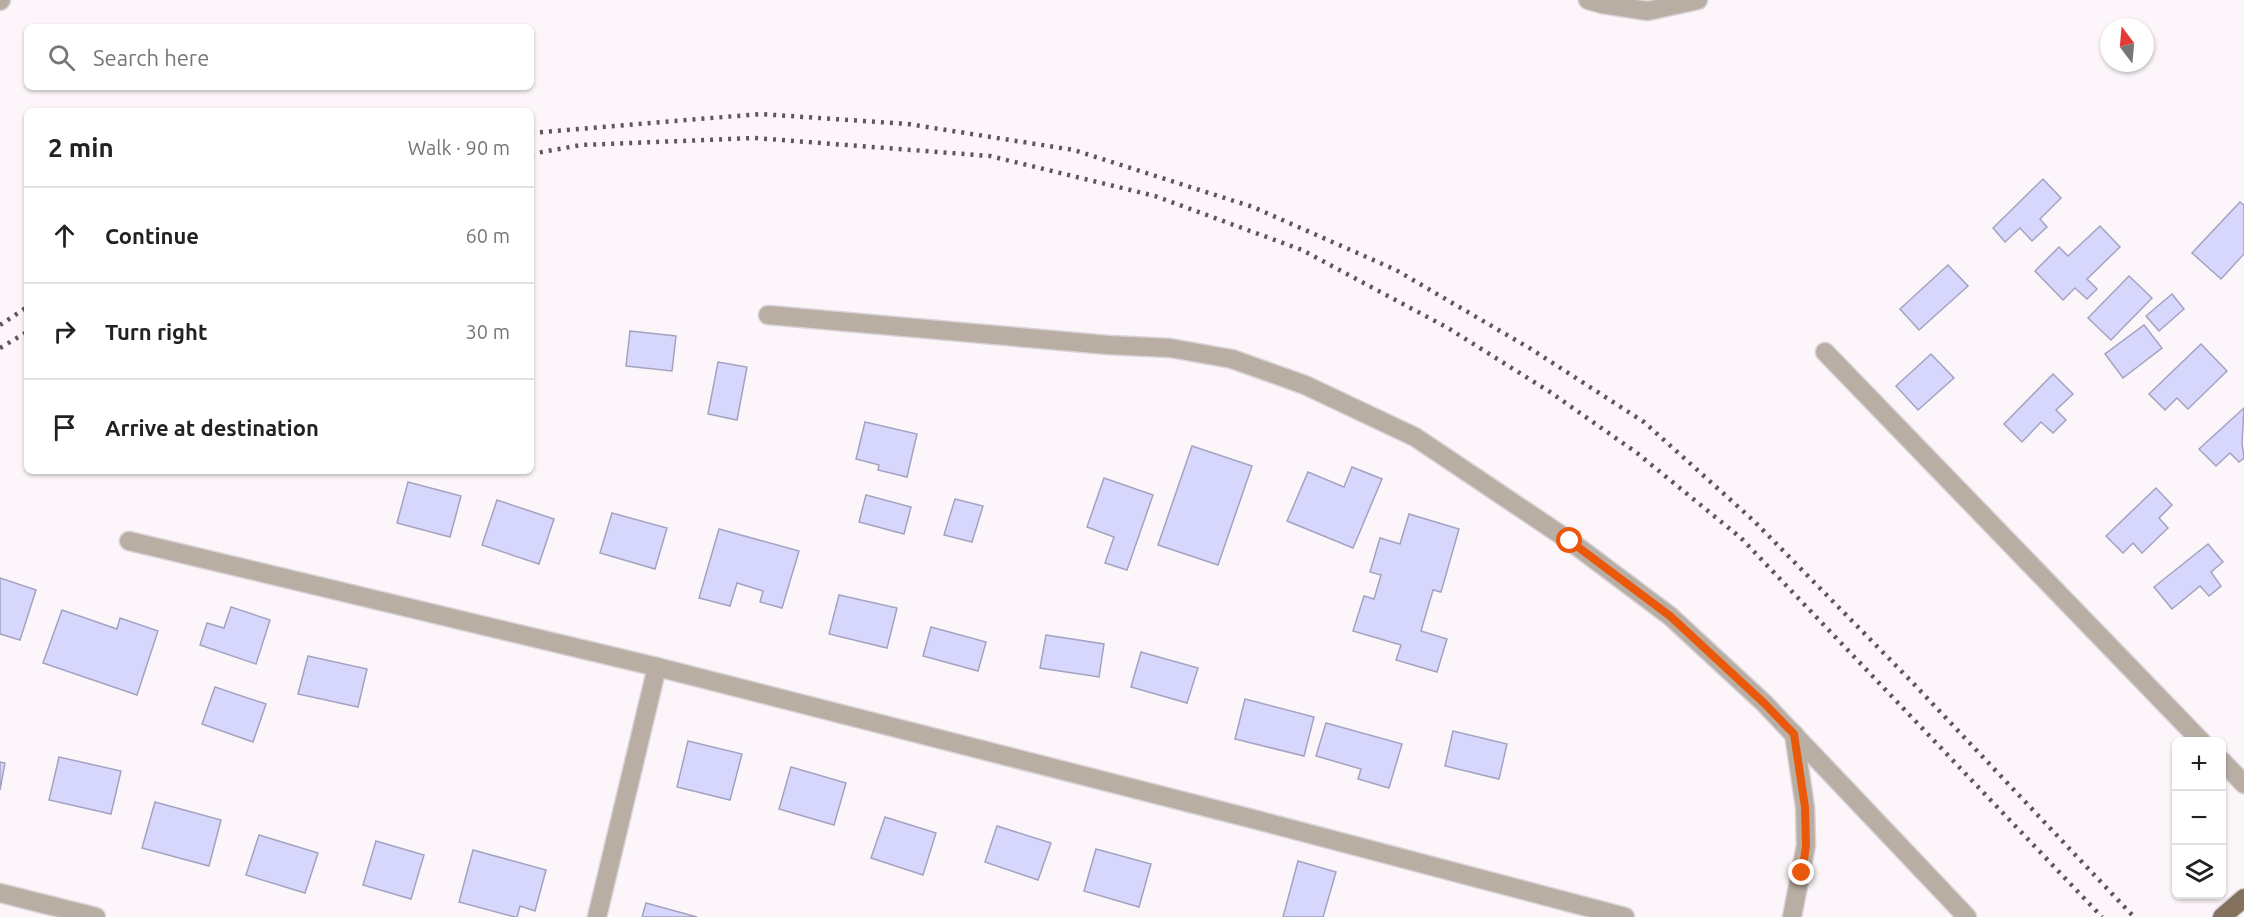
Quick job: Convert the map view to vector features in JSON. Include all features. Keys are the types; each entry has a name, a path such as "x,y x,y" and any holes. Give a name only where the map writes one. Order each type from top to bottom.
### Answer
{"main road":[{"path":"2222,917 2244,898"}],"street":[{"path":"1588,0 1648,11 1698,0"},
{"path":"768,315 1108,345 1170,348 1232,359 1305,385 1415,437 1570,541 1670,616 1764,703 1967,917"},
{"path":"1825,352 2198,737"},
{"path":"129,541 657,667 1241,816 1624,917"},
{"path":"597,917 657,667"},
{"path":"1792,917 1806,846 1805,807 1794,734"},
{"path":"2226,765 2244,784"},
{"path":"0,893 96,917"}],"building":[{"path":"2043,179 2061,198 2040,219 2047,227 2032,241 2020,228 2005,242 1993,228"},
{"path":"2240,202 2244,205 2244,254 2221,279 2192,253"},
{"path":"2100,226 2120,247 2087,279 2097,289 2087,299 2075,288 2063,300 2035,271 2059,247 2068,256"},
{"path":"1948,265 1968,286 1919,330 1900,309"},
{"path":"2129,276 2152,298 2111,340 2088,318"},
{"path":"2172,294 2184,309 2159,331 2146,316"},
{"path":"2144,325 2162,348 2123,378 2105,354"},
{"path":"630,331 676,336 672,371 626,366"},
{"path":"2201,344 2227,371 2188,409 2177,398 2165,410 2149,394"},
{"path":"1931,354 1954,378 1918,410 1896,386"},
{"path":"718,362 747,367 737,420 708,414"},
{"path":"2053,374 2073,394 2056,410 2066,420 2053,433 2041,422 2022,442 2004,424"},
{"path":"2244,408 2242,443 2244,458 2239,462 2230,453 2216,466 2199,449"},
{"path":"865,422 917,434 907,477 878,470 879,465 856,459"},
{"path":"1192,446 1252,466 1218,565 1158,545"},
{"path":"1352,467 1382,479 1353,548 1287,521 1308,472 1344,487"},
{"path":"1104,478 1153,495 1127,570 1105,563 1114,537 1087,527"},
{"path":"408,482 461,496 450,537 397,523"},
{"path":"2156,488 2172,505 2159,518 2168,528 2142,553 2133,543 2123,553 2106,536"},
{"path":"866,495 911,507 904,534 859,522"},
{"path":"955,499 983,506 972,542 944,535"},
{"path":"497,500 554,519 539,564 482,545"},
{"path":"612,513 667,528 655,569 600,553"},
{"path":"1409,514 1459,529 1441,592 1433,590 1421,631 1447,639 1437,672 1396,660 1401,645 1353,631 1364,596 1374,599 1381,575 1370,572 1380,538 1400,544"},
{"path":"719,529 799,551 782,608 760,602 763,591 737,583 730,606 699,598"},
{"path":"2208,544 2223,562 2211,572 2221,586 2209,596 2200,586 2172,609 2154,587"},
{"path":"0,578 36,590 20,640 0,634"},
{"path":"839,595 897,608 887,648 829,634"},
{"path":"231,607 270,620 256,664 200,645 207,623 224,628"},
{"path":"62,610 117,629 120,618 158,631 137,695 43,663"},
{"path":"931,627 986,642 978,671 923,656"},
{"path":"1046,635 1104,644 1099,677 1040,668"},
{"path":"1141,652 1198,668 1187,703 1131,687"},
{"path":"308,656 367,669 358,707 298,694"},
{"path":"215,687 266,704 253,742 202,724"},
{"path":"1245,699 1314,717 1304,756 1235,739"},
{"path":"1326,723 1402,744 1389,788 1358,779 1361,769 1316,756"},
{"path":"1453,731 1507,744 1499,779 1445,766"},
{"path":"688,741 742,754 730,800 677,787"},
{"path":"59,757 121,771 111,814 49,800"},
{"path":"0,762 5,763 0,790"},
{"path":"791,767 846,783 834,825 779,809"},
{"path":"155,802 221,820 209,866 142,848"},
{"path":"885,817 936,833 923,875 871,858"},
{"path":"997,826 1051,843 1038,880 985,862"},
{"path":"259,835 318,853 305,893 246,875"},
{"path":"376,841 424,855 411,899 363,885"},
{"path":"1096,849 1151,864 1139,907 1084,891"},
{"path":"473,850 546,870 535,911 520,906 517,917 515,917 459,902"},
{"path":"1298,861 1336,872 1323,917 1283,917"},
{"path":"646,903 697,917 642,917"}],"railway":[{"path":"534,133 760,114 908,124 1074,150 1253,207 1396,270 1531,349 1644,422 1754,521 1912,682 2134,917"},
{"path":"534,153 581,145 755,138 990,156 1155,196 1302,250 1448,328 1550,392 1637,453 1741,538 2102,917"},
{"path":"0,325 24,309"},
{"path":"0,348 24,334"}],"route":[{"path":"1570,541 1670,616 1794,734 1805,807 1806,846 1802,873"}]}
